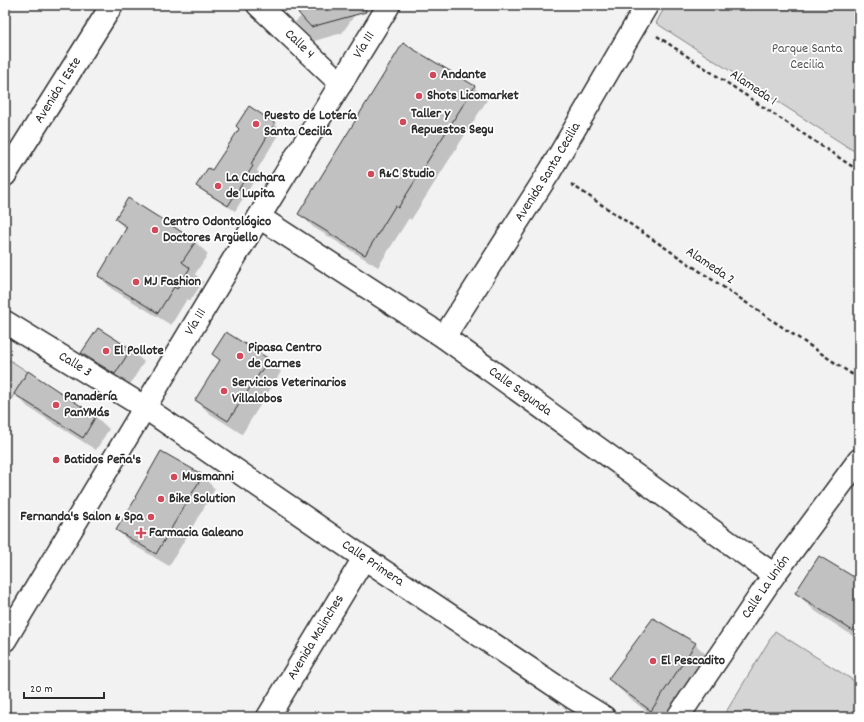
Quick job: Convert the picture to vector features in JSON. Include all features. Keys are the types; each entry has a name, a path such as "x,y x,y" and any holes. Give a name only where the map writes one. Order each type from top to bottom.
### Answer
{"street":[{"name":"Avenida 1 Este","path":"5,175 112,5"},
{"name":"Calle 4","path":"258,5 341,84"},
{"name":"Vía 111","path":"5,640 144,407 389,5"},
{"name":"Avenida Santa Cecilia","path":"444,337 550,170 642,14"},
{"name":"Calle Segunda","path":"259,217 444,337 774,575"},
{"name":"Calle 3","path":"5,322 144,407"},
{"name":"Calle Primera","path":"144,407 364,558 604,717"},
{"name":"Calle La Unión","path":"678,717 774,575 859,460"},
{"name":"Avenida Malinches","path":"268,717 364,558"}],"path":[{"name":"Alameda 1","path":"642,14 859,171"},
{"name":"Alameda 2","path":"550,170 859,379"}],"green space":[{"name":"Parque Santa Cecilia","path":"666,5 859,5 859,110 854,151 656,23"},
{"path":"5,357 28,372 5,409"},
{"path":"775,631 859,684 859,717 723,717"}],"building":[{"path":"291,5 365,5 366,12 311,27"},
{"path":"403,43 475,86 398,208 395,206 365,255 298,214"},
{"path":"249,106 275,123 251,164 253,166 228,206 196,186 208,168 212,170 239,129 236,126"},
{"path":"128,198 196,241 182,262 190,268 177,289 174,287 158,313 98,276 127,227 115,219"},
{"name":"El Pollote","path":"98,328 131,349 115,374 81,353"},
{"path":"226,332 269,359 228,421 195,400 220,360 212,354"},
{"name":"Panadería PanYMás","path":"28,371 96,416 83,438 14,394"},
{"path":"161,451 203,475 156,554 116,530 136,498 135,497"},
{"path":"819,556 859,580 859,635 795,593"},
{"name":"El Pescadito","path":"653,618 696,643 651,711 608,679"}],"place":[{"name":"Andante","path":"433,75"},
{"name":"Shots Licomarket","path":"419,96"},
{"name":"Taller y Repuestos Segu","path":"403,122"},
{"name":"Puesto de Lotería Santa Cecilia","path":"256,124"},
{"name":"R&C Studio","path":"371,174"},
{"name":"La Cuchara de Lupita","path":"218,186"},
{"name":"Centro Odontológico Doctores Argüello","path":"155,230"},
{"name":"MJ Fashion","path":"136,282"},
{"name":"El Pollote","path":"106,351"},
{"name":"Pipasa Centro de Carnes","path":"240,356"},
{"name":"Servicios Veterinarios Villalobos","path":"224,391"},
{"name":"Panadería PanYMás","path":"56,405"},
{"name":"Batidos Peña's","path":"56,460"},
{"name":"Musmanni","path":"174,477"},
{"name":"Bike Solution","path":"161,499"},
{"name":"Fernanda's Salon & Spa","path":"151,517"},
{"name":"Farmacia Galeano","path":"141,533"},
{"name":"El Pescadito","path":"653,661"}]}
